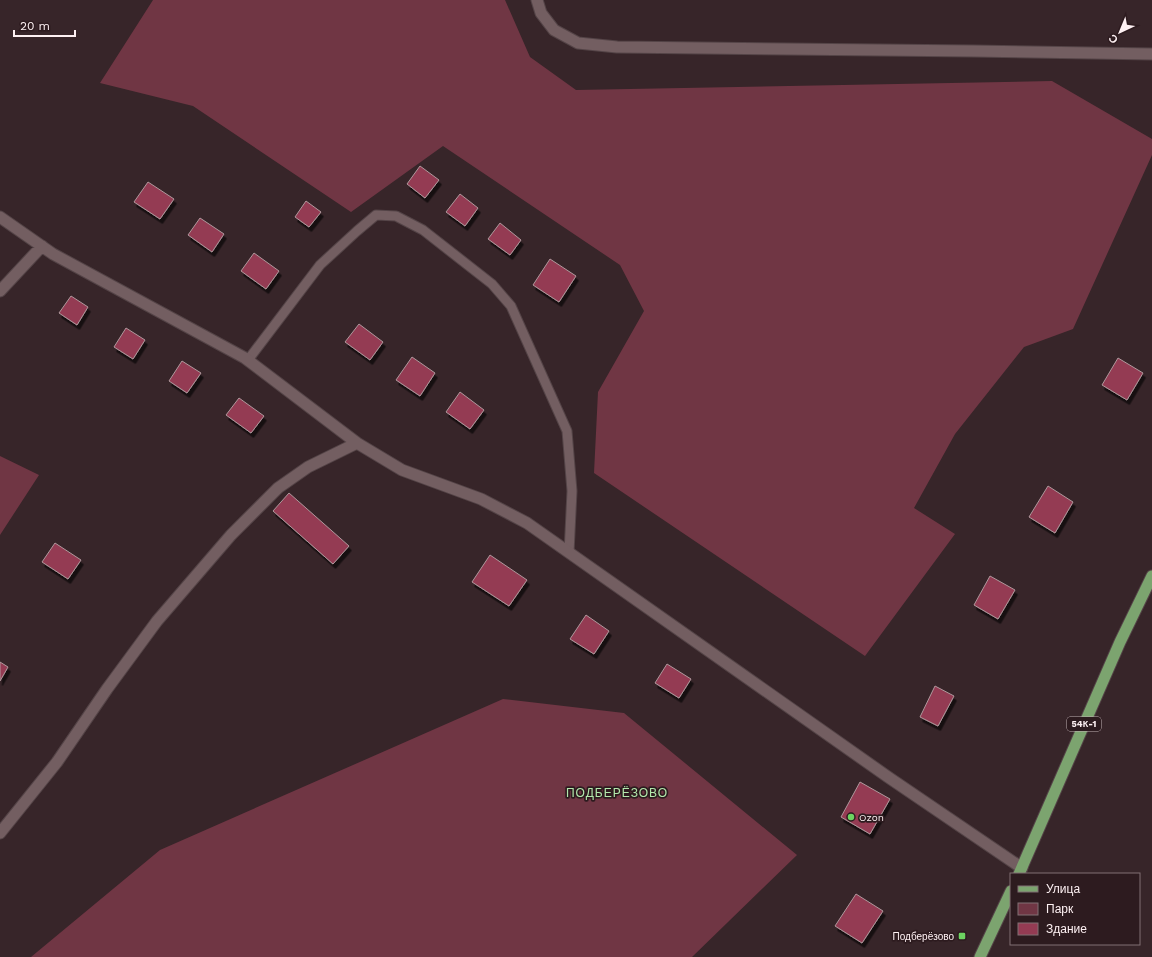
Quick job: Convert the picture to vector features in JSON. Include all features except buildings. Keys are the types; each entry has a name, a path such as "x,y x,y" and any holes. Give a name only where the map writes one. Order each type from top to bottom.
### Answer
{"main road":[{"name":"54К-1","path":"1020,871 1120,642 1152,576"},
{"path":"980,957 1010,893"}],"street":[{"path":"537,0 541,13 554,30 578,43 617,47 957,50 1152,54"},
{"path":"0,217 59,258 248,360 357,443 402,470 481,499 527,523 1020,871"},
{"path":"0,291 42,246"},
{"path":"0,833 57,762 107,689 157,621 231,535 278,488 308,467 357,443"}],"lane":[{"path":"248,360 320,265 357,230 376,215 396,216 424,230 492,284 511,306 567,431 572,491 569,553"}],"green space":[{"path":"153,0 505,0 530,57 576,90 1052,81 1152,139 1152,155 1073,329 1024,347 955,434 914,508 955,534 865,656 594,473 598,392 644,311 620,265 443,146 351,212 193,106 100,83"},
{"path":"0,456 39,475 0,535"},
{"path":"503,699 624,713 797,855 692,957 31,957 160,850"}],"place":[{"name":"Ozon","path":"851,817"},
{"name":"Подберёзово","path":"962,936"}],"district":[{"name":"ПОДБЕРЁЗОВО","path":"617,793"}]}
